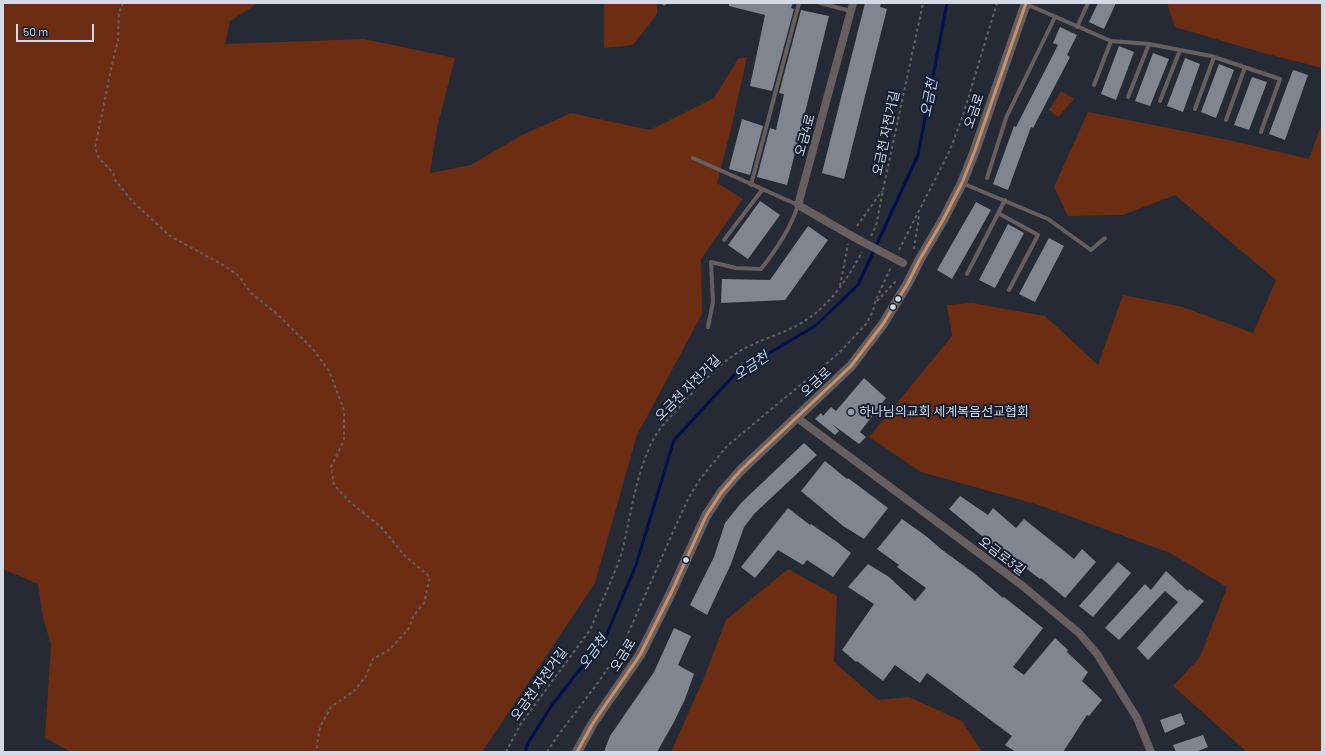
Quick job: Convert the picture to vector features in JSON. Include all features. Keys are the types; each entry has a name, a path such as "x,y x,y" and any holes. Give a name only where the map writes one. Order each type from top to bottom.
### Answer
{"street":[{"name":"오금로","path":"577,752 593,723 640,655 671,593 706,516 721,493 740,471 851,366 884,324 943,220 962,183 974,153 1025,3"},
{"name":"오금4로","path":"798,206 852,7"},
{"path":"798,206 862,243 915,270"},
{"name":"오금로3길","path":"796,417 1013,578 1079,632 1097,654 1137,718 1151,752"}],"lane":[{"path":"751,185 799,3"},
{"path":"820,3 852,7"},
{"path":"1025,3 1111,41 1149,44 1214,57 1280,79 1261,132"},
{"path":"1077,27 1088,3"},
{"path":"987,178 1006,118 1055,17"},
{"path":"1094,85 1111,41"},
{"path":"1128,97 1149,44"},
{"path":"1160,101 1180,50"},
{"path":"1194,109 1214,57"},
{"path":"1226,120 1245,68"},
{"path":"693,158 798,206 796,214 773,254 761,269 736,268 710,262 713,302 708,326"},
{"path":"962,183 1048,219 1091,250 1105,238"},
{"path":"724,240 762,190"},
{"path":"967,274 1005,200"},
{"path":"998,213 1038,235 1009,290"}],"path":[{"path":"123,3 119,12 118,40 94,148 99,158 113,173 115,180 133,202 170,236 223,265 239,276 250,292 278,315 312,349 329,371 344,410 344,440 331,467 334,485 351,503 380,527 404,555 430,577 424,603 414,615 408,630 389,650 373,660 366,676 354,691 331,708 320,727 316,752"},
{"name":"오금천 자전거길","path":"869,240 876,226 923,3"},
{"path":"896,256 919,214 950,150 963,115 997,3"},
{"path":"857,226 883,190"},
{"path":"913,254 919,214"},
{"name":"오금천 자전거길","path":"506,752 520,725 590,630 618,564 643,465 660,428 706,378 734,355 750,346 794,327 810,318 825,305 839,288 862,243"},
{"path":"839,288 848,244"},
{"path":"547,752 623,646 682,511 700,479 727,446 839,353 851,341 866,324 873,311 875,302 892,263"},
{"path":"875,302 900,278"}],"shaded area":[{"path":"3,3 258,3 230,21 225,44 364,39 455,58 437,128 430,173 471,165 520,136 571,113 650,130 714,98 738,59 747,57 717,183 743,199 701,259 702,314 637,435 595,583 482,752 71,752 45,738 51,644 43,618 38,584 3,569"},
{"path":"604,3 657,3 657,14 633,45 604,48"},
{"path":"1167,3 1322,3 1322,68 1260,52 1175,27"},
{"path":"1061,91 1074,99 1058,117 1049,110"},
{"path":"1088,112 1233,141 1309,159 1322,123 1322,752 1247,752 1173,686 1200,657 1227,587 1170,553 1039,505 921,472 869,437 952,336 947,305 972,303 1045,316 1098,365 1123,295 1183,307 1253,333 1276,280 1175,195 1123,215 1068,216 1054,187"},
{"path":"788,569 837,596 834,662 878,700 909,697 962,721 982,752 671,752 704,678 726,620"}],"building":[{"path":"729,3 793,3 791,8 794,9 772,91 750,86 765,15 729,6"},
{"path":"865,3 881,3 880,7 887,9 844,179 822,173"},
{"path":"1098,3 1116,3 1104,29 1089,22"},
{"path":"801,10 829,16 787,185 757,177 770,128 776,130 784,94 779,93"},
{"path":"1060,27 1077,35 1067,55 1070,57 1033,128 1031,127 1008,190 993,184 1014,126 1016,127 1058,45 1053,43"},
{"path":"1119,46 1134,52 1116,100 1101,94"},
{"path":"1153,53 1169,59 1150,106 1135,101"},
{"path":"1185,58 1200,64 1183,112 1167,106"},
{"path":"1219,64 1234,70 1216,118 1201,112"},
{"path":"1293,70 1308,75 1285,140 1269,134"},
{"path":"1252,77 1267,82 1249,130 1234,125"},
{"path":"742,119 763,126 750,175 729,169"},
{"path":"760,201 780,215 748,259 728,245"},
{"path":"976,202 991,210 952,279 937,270"},
{"path":"1008,224 1024,233 995,288 979,280"},
{"path":"808,226 828,240 785,300 721,303 722,279 770,280"},
{"path":"1049,238 1064,246 1035,302 1019,294"},
{"name":"하나님의교회 세계복음선교협회","path":"864,378 886,398 860,432 866,437 859,444 832,424 839,431 835,435 815,419 821,413 823,416 831,407 836,411"},
{"path":"804,443 817,455 755,513 744,527 731,564 707,615 690,605 714,557 725,523 741,503"},
{"path":"825,461 847,479 848,478 888,508 864,539 843,526 801,491"},
{"path":"960,496 988,515 993,508 1016,528 1024,519 1074,559 1082,549 1096,562 1065,598 1041,578 1040,579 999,550 949,509"},
{"path":"788,508 851,553 833,577 807,560 803,565 778,550 755,578 741,567"},
{"path":"902,519 926,536 1043,628 1013,667 1024,675 1055,638 1088,672 1082,681 1102,700 1089,716 1087,715 1063,752 1016,752 1005,745 1012,736 927,673 920,683 895,665 883,681 842,650 874,604 848,587 868,564 889,577 915,601 926,588 897,567 899,565 877,549"},
{"path":"1118,562 1131,573 1093,617 1079,606"},
{"path":"1166,571 1188,591 1189,589 1204,601 1148,660 1137,648 1178,602 1165,591 1119,640 1105,628 1145,584 1151,590"},
{"path":"674,628 691,636 678,665 694,674 685,699 674,722 657,752 604,752 610,736 654,672"},
{"path":"1181,713 1185,724 1165,733 1160,720"},
{"path":"1203,735 1208,747 1196,752 1176,752 1173,745"}],"waterway":[{"name":"오금천","path":"525,752 528,743 552,705 606,636 636,565 674,440 737,372 815,326 858,285 918,155 947,3"}],"transit line":[{"path":"577,752 593,723 640,655 671,593 706,516 721,493 740,471 851,366 883,324 908,283 962,183 974,153 1026,3"}],"place":[{"name":"하나님의교회 세계복음선교협회","path":"851,412"}]}
